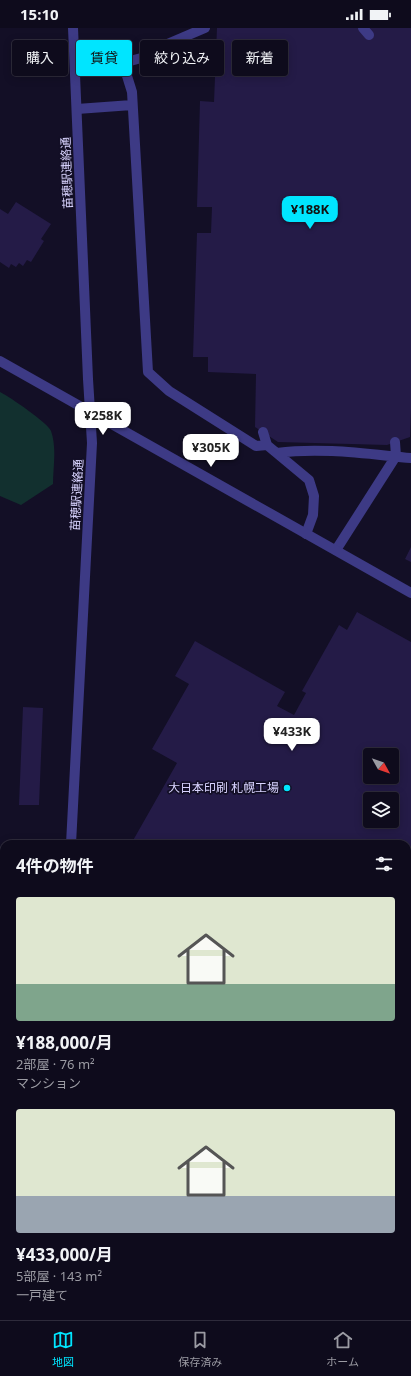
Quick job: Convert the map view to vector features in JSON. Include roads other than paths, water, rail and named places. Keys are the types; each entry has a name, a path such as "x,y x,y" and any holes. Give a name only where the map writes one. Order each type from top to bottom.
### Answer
{"street":[{"name":"苗穂駅連絡通","path":"71,840 92,443 73,28"},
{"path":"132,59 206,28"},
{"path":"127,76 132,92 148,372 169,391 256,446 267,446 278,453 309,480 314,496 313,515 306,534"},
{"path":"77,109 132,105"},
{"path":"0,361 411,593"},
{"path":"263,432 267,446"},
{"path":"336,550 396,456 395,442"},
{"path":"278,453 296,450 411,458"}],"place":[{"name":"大日本印刷 札幌工場","path":"287,788"}]}
